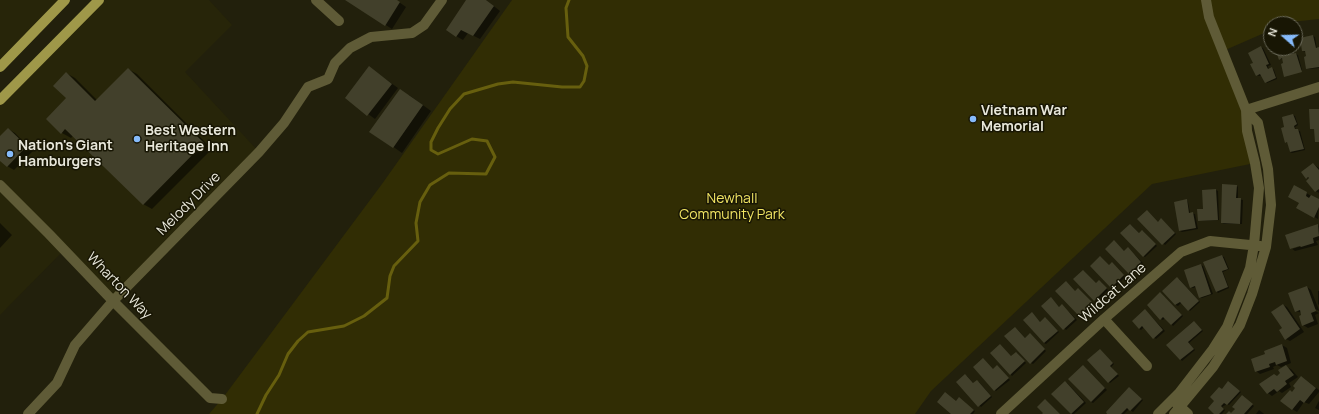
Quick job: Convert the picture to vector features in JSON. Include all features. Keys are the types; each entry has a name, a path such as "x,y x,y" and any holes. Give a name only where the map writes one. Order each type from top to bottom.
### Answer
{"main road":[{"path":"0,67 65,0"},
{"path":"0,100 99,0"}],"street":[{"path":"316,0 339,21"},
{"name":"Melody Drive","path":"28,414 57,383 75,345 113,301 260,152 284,123 308,87 328,79 335,63 350,48 371,37 412,33 424,25 442,0"},
{"path":"1158,414 1179,392 1213,349 1227,328 1250,268 1254,245 1259,188 1255,163 1247,131 1246,110 1209,17 1206,0"},
{"path":"1246,110 1319,87"},
{"path":"1172,399 1181,412 1213,368 1240,325 1252,294 1266,246 1271,205 1268,169 1258,123 1246,110"},
{"name":"Wharton Way","path":"0,185 210,398 222,400"},
{"name":"Wildcat Lane","path":"1006,412 1104,319 1181,252 1210,241 1266,246"},
{"path":"1104,319 1147,366"}],"shaded area":[{"path":"0,0 65,0 0,67"},
{"path":"99,0 209,0 232,25 185,72 259,152 113,301 64,250 0,315 0,100"}],"green space":[{"name":"Newhall Community Park","path":"512,0 1319,0 1319,19 1303,21 1303,16 1263,16 1263,34 1223,51 1246,110 1255,163 1152,184 931,391 915,414 209,414 222,399 382,184"}],"building":[{"path":"345,0 397,0 400,2 385,26"},
{"path":"466,0 486,0 494,6 473,36 461,30 456,37 446,30"},
{"path":"1313,35 1316,48 1319,47 1319,67 1306,69 1304,57 1306,56 1305,51 1303,51 1303,37"},
{"path":"1261,46 1263,56 1265,56 1269,64 1266,65 1268,69 1272,67 1276,78 1265,83 1260,74 1256,76 1250,64 1253,63 1248,53"},
{"path":"1278,56 1297,56 1302,72 1284,77 1281,64 1283,63 1282,58 1279,60"},
{"path":"369,66 392,84 367,116 345,98"},
{"name":"Best Western Heritage Inn","path":"128,68 204,143 143,205 65,129 61,134 46,119 66,98 53,86 66,72 95,101"},
{"path":"400,89 423,105 393,148 369,132"},
{"path":"1309,109 1319,109 1319,142 1315,142 1314,129 1310,129"},
{"path":"1293,114 1297,124 1294,126 1295,129 1298,129 1304,149 1290,152 1287,142 1285,143 1281,128 1284,127 1282,117"},
{"name":"Nation's Giant Hamburgers","path":"8,128 27,146 7,167 0,161 0,136"},
{"path":"1313,163 1319,170 1319,189 1315,192 1306,181 1309,178 1308,177 1306,179 1301,172"},
{"path":"1222,184 1237,185 1236,198 1241,198 1240,224 1221,223"},
{"path":"1294,185 1307,192 1306,196 1309,198 1311,195 1319,199 1319,207 1314,218 1296,208 1299,203 1288,197"},
{"path":"1216,189 1218,220 1198,221 1197,209 1203,209 1202,190"},
{"path":"1187,199 1189,213 1193,212 1196,228 1179,231 1174,202"},
{"path":"1147,210 1158,222 1161,218 1175,233 1162,245 1137,219"},
{"path":"1130,224 1139,233 1142,230 1156,244 1143,257 1120,233"},
{"path":"1318,224 1319,236 1313,238 1314,243 1290,249 1285,235"},
{"path":"1114,240 1124,251 1128,247 1141,262 1129,274 1105,249"},
{"path":"1222,255 1228,269 1222,271 1228,287 1216,292 1203,262"},
{"path":"1100,256 1109,265 1112,262 1124,275 1111,288 1090,266"},
{"path":"1201,264 1211,294 1199,298 1195,286 1190,288 1184,270"},
{"path":"1083,270 1096,283 1099,280 1107,288 1094,301 1073,279"},
{"path":"1177,277 1199,301 1188,311 1180,302 1175,305 1162,291"},
{"path":"1066,281 1075,291 1078,288 1093,303 1079,316 1055,291"},
{"path":"1307,286 1316,311 1311,313 1314,321 1302,326 1299,316 1301,315 1300,310 1295,312 1288,293"},
{"path":"1160,292 1182,315 1171,325 1163,317 1160,320 1147,305"},
{"path":"1051,297 1059,307 1062,304 1075,319 1063,330 1041,306"},
{"path":"1283,304 1300,329 1285,340 1279,330 1282,328 1271,312"},
{"path":"1145,309 1163,330 1153,339 1142,326 1139,329 1132,321"},
{"path":"1032,312 1040,322 1045,317 1058,331 1044,343 1023,320"},
{"path":"1194,321 1202,330 1188,342 1194,349 1180,360 1166,345"},
{"path":"1015,327 1025,338 1030,333 1045,349 1030,364 1004,336"},
{"path":"1000,344 1011,356 1016,352 1025,361 1010,375 990,353"},
{"path":"1282,344 1287,361 1276,365 1275,362 1269,364 1270,367 1255,372 1251,359 1265,354 1264,351"},
{"path":"1100,349 1113,363 1110,366 1118,374 1108,383 1087,360"},
{"path":"983,358 993,369 997,365 1009,378 994,391 973,367"},
{"path":"1083,365 1105,388 1091,402 1068,379"},
{"path":"1286,365 1294,375 1285,381 1287,384 1277,392 1274,389 1267,394 1259,384 1274,374 1277,376 1280,373 1278,370"},
{"path":"965,374 973,383 977,380 991,396 978,407 956,382"},
{"path":"1301,376 1316,388 1304,403 1300,400 1292,410 1280,401 1290,390 1292,392 1295,388 1293,386"},
{"path":"1065,381 1084,402 1071,414 1051,394"},
{"path":"1228,381 1240,391 1227,405 1224,403 1221,406 1224,409 1219,414 1214,414 1208,408 1214,401 1210,397 1219,387 1222,389"},
{"path":"1129,387 1142,399 1130,411 1127,408 1121,414 1107,414 1106,412"},
{"path":"945,392 956,401 959,397 974,410 970,414 951,414 937,402"},
{"path":"1242,395 1253,404 1244,414 1226,414 1229,411 1231,413 1235,409 1232,407"},
{"path":"1045,399 1060,414 1042,414 1043,413 1037,407"}],"waterway":[{"path":"257,414 266,395 279,375 288,354 298,341 308,332 344,326 364,316 387,298 390,276 394,266 418,241 416,223 420,202 430,185 449,173 486,174 495,157 487,141 472,139 438,154 431,150 431,142 438,128 450,109 464,94 498,84 513,82 562,87 580,87 584,81 587,66 583,56 568,37 566,8 569,0"}],"place":[{"name":"Vietnam War Memorial","path":"973,119"},
{"name":"Best Western Heritage Inn","path":"137,139"},
{"name":"Nation's Giant Hamburgers","path":"10,154"}]}
